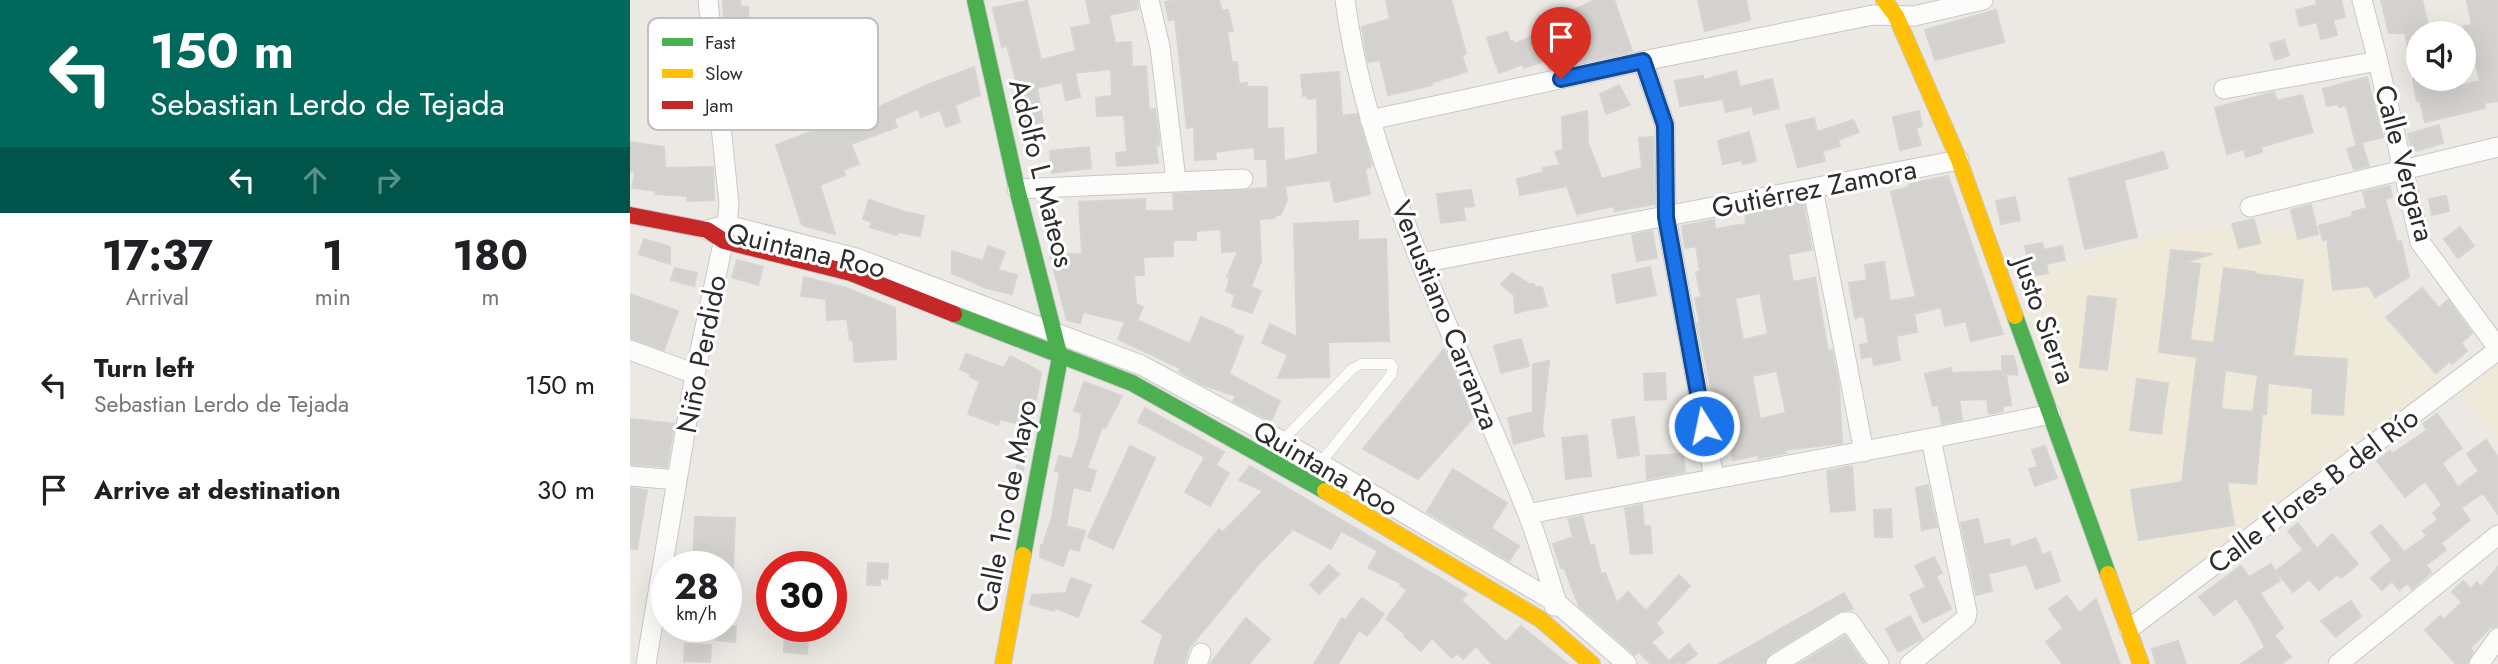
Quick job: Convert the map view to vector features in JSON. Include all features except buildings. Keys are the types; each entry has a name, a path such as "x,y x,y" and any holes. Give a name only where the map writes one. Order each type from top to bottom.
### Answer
{"street":[{"name":"Niño Perdido","path":"708,0 710,18"},
{"name":"Adolfo L Mateos","path":"975,0 1017,190 1060,357"},
{"path":"1149,0 1160,47 1175,172 1171,182"},
{"name":"Venustiano Carranza","path":"1345,0 1350,40 1370,120 1421,263 1528,514 1557,603"},
{"path":"1370,120 1873,15 1890,8 1914,16 1983,0"},
{"name":"Calle Vergara","path":"2362,0 2420,242 2498,349"},
{"name":"Justo Sierra","path":"1890,8 1959,160 2141,664"},
{"path":"1643,61 1665,125 1666,217 1714,478"},
{"path":"2224,89 2378,61"},
{"name":"Niño Perdido","path":"646,664 719,232 729,204 721,130"},
{"path":"2250,207 2498,148"},
{"name":"Gutiérrez Zamora","path":"1421,263 1959,160"},
{"path":"1017,190 1243,179"},
{"path":"1813,189 1864,452"},
{"path":"630,215 719,232"},
{"name":"Quintana Roo","path":"719,232 801,252 856,258 1141,365 1282,441 1557,603 1627,664"},
{"name":"Quintana Roo","path":"801,252 1060,357 1132,383 1307,480 1540,619 1592,664"},
{"name":"Calle Flores B del Río","path":"2129,629 2498,349"},
{"path":"630,350 695,374"},
{"name":"Calle 1ro de Mayo","path":"1003,664 1060,357"},
{"path":"1528,514 1864,452 2051,414"},
{"path":"1910,664 1966,618 1967,612 1931,439"},
{"path":"630,476 677,481"},
{"path":"2338,664 2498,534"},
{"path":"1540,619 1557,603"},
{"path":"1776,664 1844,622 1850,622 1879,664"},
{"path":"2479,664 2498,638"}],"lane":[{"path":"1282,441 1352,369 1361,364 1391,364 1391,376 1307,480"}],"shaded area":[{"path":"2247,227 2300,232 2333,254 2375,300 2439,380 2132,614 2015,283 2170,231"},
{"path":"2498,361 2498,443 2458,392"}],"traffic: fast":[{"path":"975,0 1017,189 1060,357 1023,555"},
{"path":"954,314 1132,383 1325,491"},
{"path":"2015,316 2108,574"}],"traffic: slow":[{"path":"1884,0 1896,16 1959,160 2015,316"},
{"path":"1325,491 1540,619 1592,664"},
{"path":"1003,664 1023,555"},
{"path":"2108,574 2141,664"}],"traffic: jam":[{"path":"630,215 707,230 724,241 851,273 954,314"}],"route":[{"path":"1561,79 1643,61 1665,125 1666,217 1704,426"}]}
